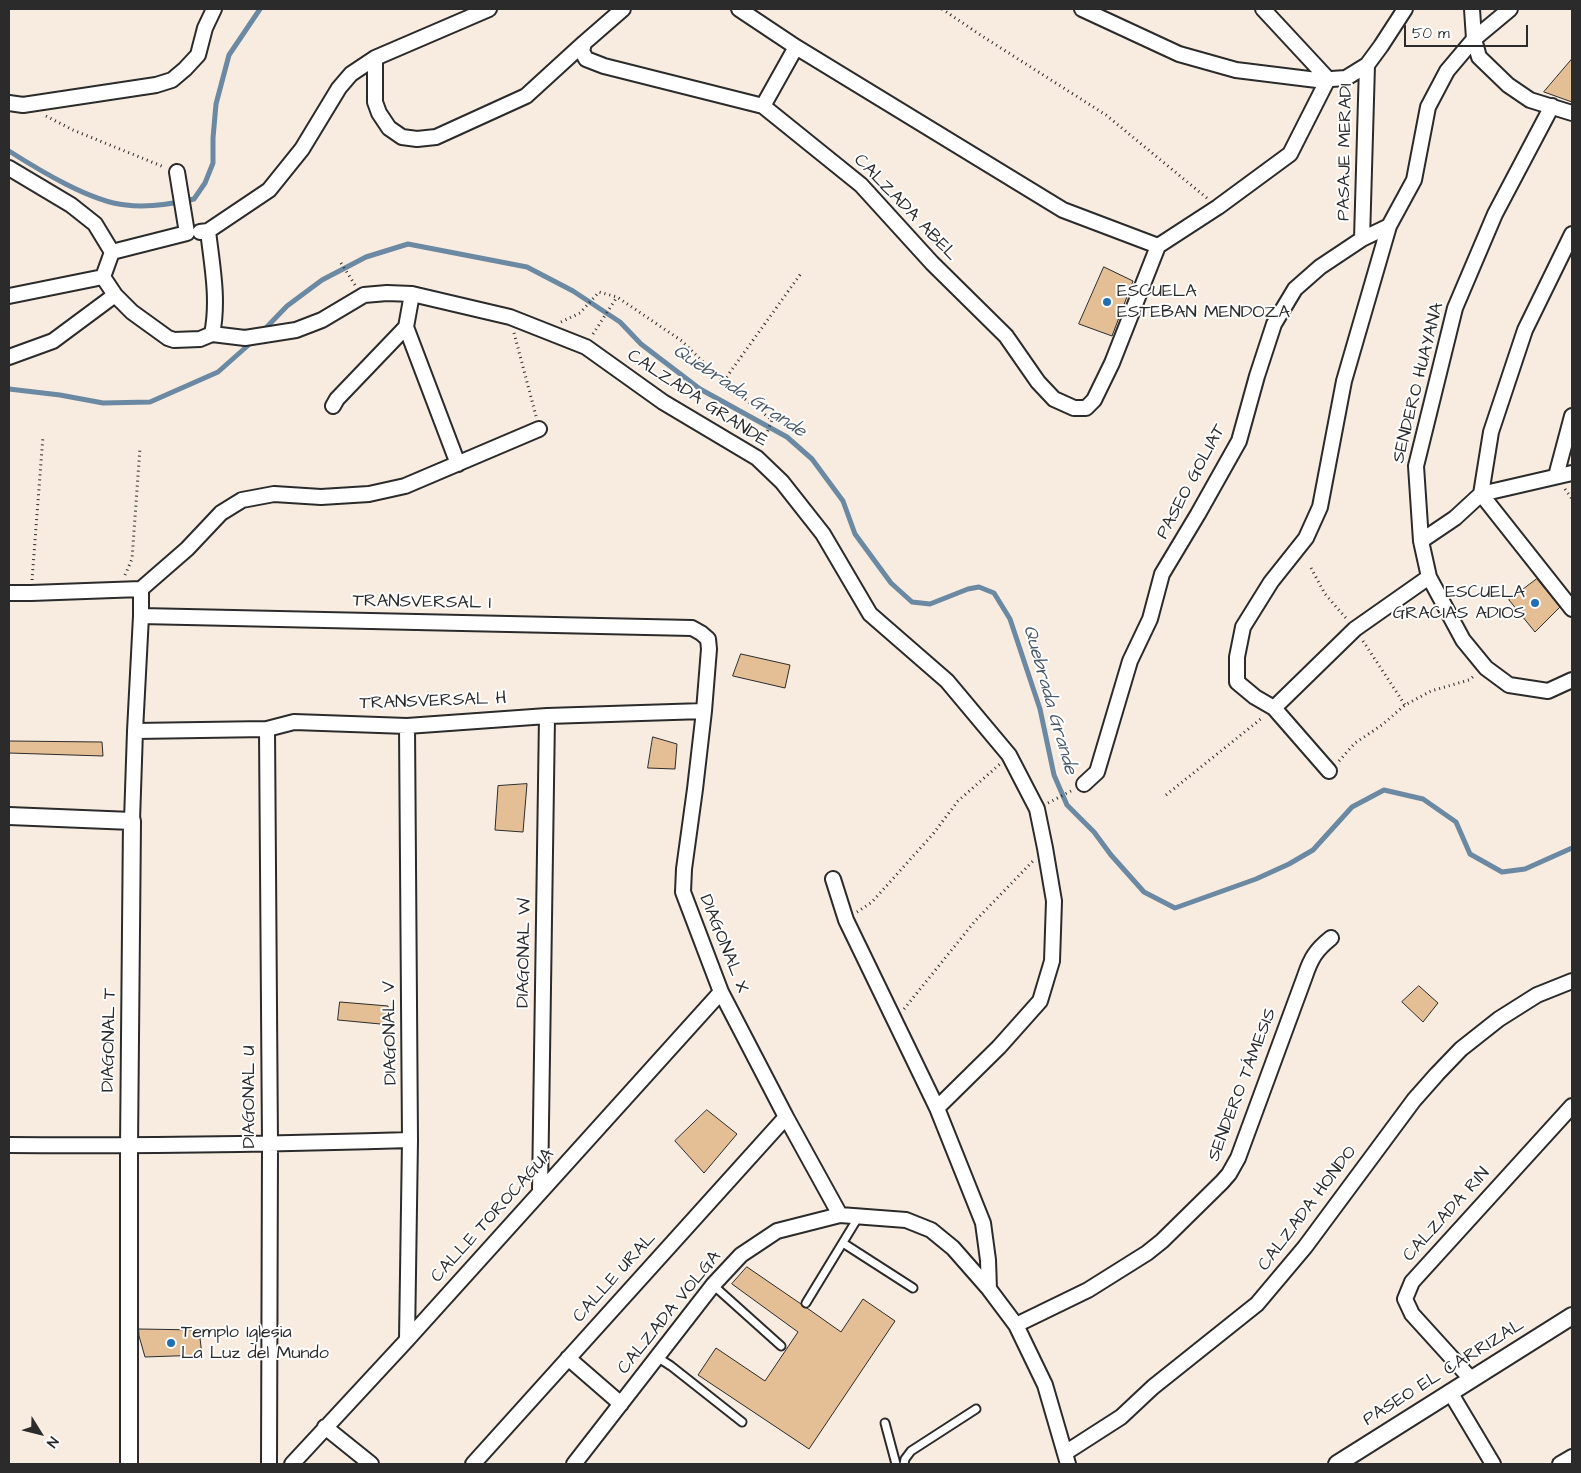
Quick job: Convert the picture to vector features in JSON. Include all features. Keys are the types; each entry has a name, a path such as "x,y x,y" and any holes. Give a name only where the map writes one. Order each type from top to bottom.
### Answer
{"street":[{"path":"9,104 23,104 156,85 172,80 186,69 198,55 204,28 214,9"},
{"path":"112,252 187,233 208,231 269,190 302,149 339,88 351,74 375,58 489,9"},
{"path":"375,58 375,102 389,128 402,137 417,139 436,137 526,96 623,9"},
{"path":"739,9 796,47 1063,210 1158,246 1218,207 1290,154 1328,79"},
{"path":"1082,9 1179,54 1236,70 1317,80 1346,78 1367,65 1405,9"},
{"path":"1262,9 1328,79"},
{"path":"1472,9 1474,38 1479,57 1508,85 1530,100 1572,113"},
{"path":"1329,771 1274,708 1255,697 1237,682 1237,657 1243,628 1271,582 1306,538 1320,507 1344,382 1388,226 1414,180 1428,107 1447,71 1474,38 1510,9"},
{"name":"CALZADA ABEL","path":"584,42 582,52 586,59 604,66 763,106 862,185 932,263 1006,336 1038,382 1054,399 1074,408 1086,408 1094,400 1112,363 1158,246"},
{"path":"763,106 796,47"},
{"name":"PASAJE MERADI","path":"1362,239 1367,65"},
{"name":"SENDERO HUAYANA","path":"1552,106 1495,214 1455,308 1416,466 1421,541 1429,577 1463,640 1486,668 1509,686 1548,691 1572,680"},
{"path":"9,168 71,205 95,224 112,252"},
{"path":"177,172 187,233"},
{"name":"PASEO GOLIAT","path":"1084,784 1097,772 1130,661 1150,619 1162,574 1239,441 1274,324 1295,289 1320,267 1362,239 1388,226"},
{"path":"208,231 215,293 212,334"},
{"path":"1572,234 1526,330 1491,432 1481,494 1572,606"},
{"path":"9,296 103,277 112,252"},
{"name":"CALZADA GRANDE","path":"103,277 115,295 132,312 168,338 174,340 200,339 212,334 245,338 296,330 322,320 364,295 388,293 412,294 510,317 586,347 663,402 757,458 782,482 823,534 870,614 947,682 1009,755 1036,809 1054,901 1052,961 1040,1002 999,1048 937,1108"},
{"path":"412,294 406,327 458,464"},
{"path":"9,358 53,341 115,295"},
{"path":"333,406 337,399 406,327"},
{"path":"1556,476 1572,416"},
{"path":"9,593 141,589 187,548 222,513 242,500 274,494 321,496 369,494 405,486 540,429"},
{"path":"1421,541 1455,518 1481,494 1572,473"},
{"path":"1274,708 1356,629 1429,577"},
{"name":"DIAGONAL T","path":"129,1464 132,821 141,589"},
{"name":"TRANSVERSAL I","path":"141,616 692,628 701,633"},
{"name":"DIAGONAL X","path":"701,633 708,639 709,649 696,789 682,892 721,992 786,1117 840,1215"},
{"name":"TRANSVERSAL H","path":"135,731 267,729 294,722 407,726 548,716 704,711"},
{"name":"DIAGONAL W","path":"540,1191 548,716"},
{"name":"DIAGONAL V","path":"407,726 410,1140 407,1340"},
{"name":"DIAGONAL U","path":"267,729 270,1144 269,1464"},
{"path":"9,816 132,821"},
{"path":"833,880 846,920 937,1108 984,1223 989,1289"},
{"name":"SENDERO TÁMESIS","path":"1016,1325 1088,1290 1147,1252 1169,1234 1230,1174 1238,1158 1307,967 1322,946 1331,938"},
{"name":"CALZADA HONDO","path":"1066,1458 1120,1417 1153,1386 1257,1304 1305,1247 1414,1100 1461,1049 1499,1019 1537,996 1572,982"},
{"name":"CALLE TOROCAGUA","path":"292,1464 407,1340 721,992"},
{"name":"CALZADA RIN","path":"1471,1379 1412,1314 1405,1299 1412,1282 1572,1106"},
{"name":"CALLE URAL","path":"473,1464 786,1117"},
{"path":"9,1145 129,1146 410,1140"},
{"name":"CALZADA VOLGA","path":"574,1464 713,1285 741,1254 777,1231 840,1215 906,1220 931,1230 953,1248 989,1289 1016,1325 1045,1385 1066,1458"},
{"name":"PASEO EL CARRIZAL","path":"1337,1464 1572,1316"},
{"path":"568,1358 621,1404"},
{"path":"1450,1392 1493,1464"},
{"path":"326,1427 371,1464"},
{"path":"1560,1464 1572,1457"}],"lane":[{"path":"806,1303 860,1216"},
{"path":"843,1243 913,1288"},
{"path":"713,1285 780,1346"},
{"path":"657,1357 742,1422"},
{"path":"904,1464 911,1451 976,1409"},
{"path":"886,1423 896,1464"}],"path":[{"path":"942,9 1106,115 1218,207"},
{"path":"23,104 73,130 177,172"},
{"path":"341,263 352,282"},
{"path":"724,382 802,272"},
{"path":"580,312 599,292 617,297 682,341 724,382 772,420 762,445"},
{"path":"598,325 617,297"},
{"path":"510,317 540,429"},
{"path":"31,593 43,436"},
{"path":"120,590 132,559 140,448"},
{"path":"1329,771 1355,743 1382,725 1405,705 1431,691 1469,680 1486,668"},
{"path":"1166,795 1274,708"},
{"path":"846,920 872,902 933,834 958,801 1009,755"},
{"path":"1049,803 1084,784"},
{"path":"896,1020 975,921 1045,848"}],"building":[{"path":"1572,59 1572,102 1544,92"},
{"name":"ESCUELA ESTEBAN MENDOZA","path":"1104,267 1133,281 1112,336 1079,324"},
{"name":"ESCUELA GRACIAS ADIOS","path":"1537,579 1560,607 1535,632 1509,600"},
{"path":"741,654 790,665 785,688 733,676"},
{"path":"653,737 677,744 675,769 648,768"},
{"path":"9,741 102,742 103,756 9,753"},
{"path":"527,784 523,832 495,830 498,786"},
{"path":"1419,986 1438,1003 1423,1022 1402,1002"},
{"path":"340,1002 388,1006 391,1025 338,1020"},
{"path":"707,1110 737,1134 704,1173 675,1141"},
{"path":"747,1267 841,1332 863,1299 895,1321 809,1449 698,1375 716,1348 765,1381 798,1332 732,1284"},
{"name":"Templo Iglesia La Luz del Mundo","path":"139,1329 199,1330 202,1355 145,1357"}],"waterway":[{"path":"9,151 66,184 112,203 152,206 194,199 205,183 213,163 216,104 229,55 260,9"},
{"name":"Quebrada Grande","path":"261,333 287,306 322,280 366,257 408,244 527,267 573,291 620,322 641,344 700,389 787,437 812,459 843,501 855,534 891,583 912,602 930,604 968,589 979,587 994,593 1010,619 1040,709 1054,775 1067,805 1094,832 1111,855 1144,892 1175,908 1256,879 1289,864 1313,850 1352,807 1384,790 1423,799 1456,822 1470,854 1502,872 1525,869 1572,848"},
{"name":"Quebrada Grande","path":"9,389 60,395 103,403 150,402 218,372 253,341"}],"place":[{"name":"ESCUELA ESTEBAN MENDOZA","path":"1107,302"},
{"name":"ESCUELA GRACIAS ADIOS","path":"1535,603"},
{"name":"Templo Iglesia La Luz del Mundo","path":"171,1343"}]}
